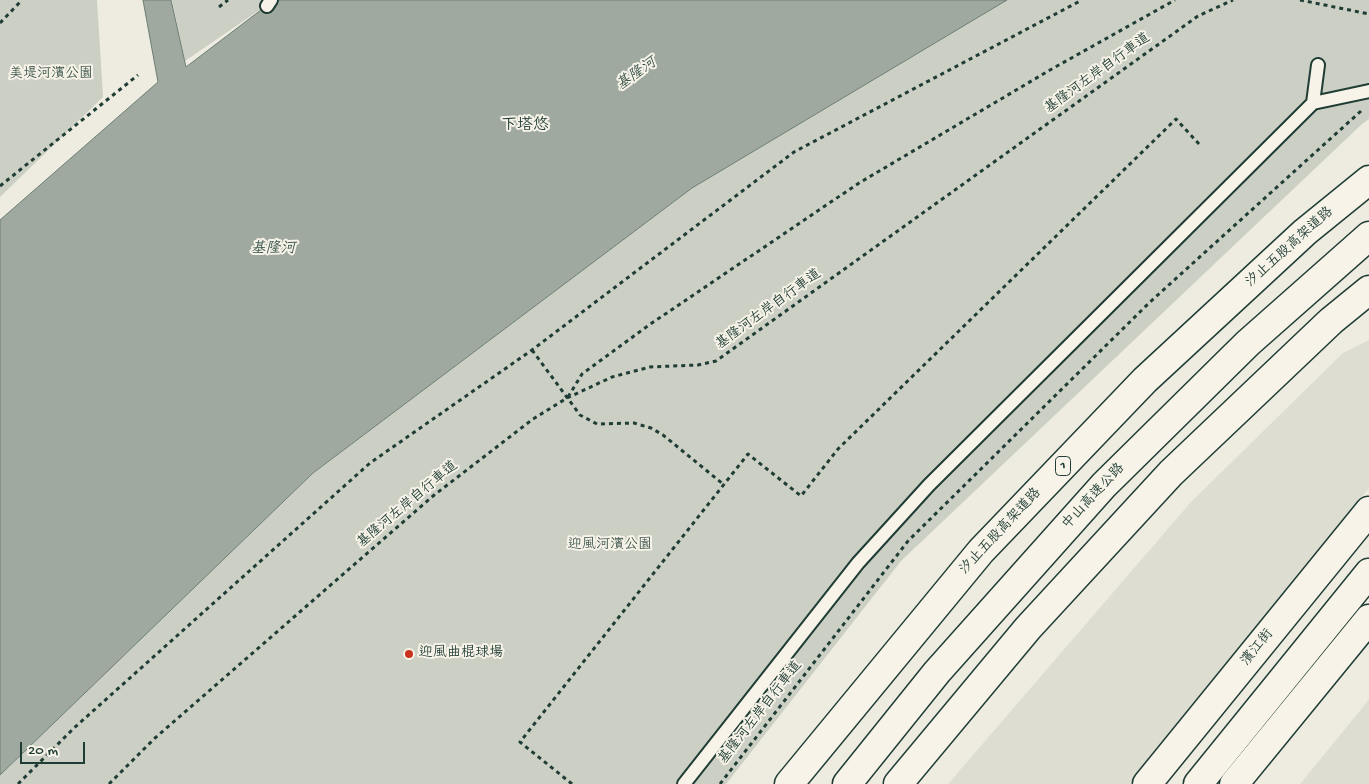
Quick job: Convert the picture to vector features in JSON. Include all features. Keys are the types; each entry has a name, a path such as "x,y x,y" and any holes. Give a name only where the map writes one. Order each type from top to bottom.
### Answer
{"main road":[{"name":"汐止五股高架道路","path":"789,784 981,552 1138,387 1305,232 1369,180"},
{"name":"中山高速公路","path":"847,784 937,672 1104,485 1248,343 1369,236"},
{"path":"898,784 1028,628 1171,473 1332,321 1369,290"},
{"name":"濱江街","path":"1147,784 1369,511"},
{"path":"1198,784 1369,573"},
{"path":"1234,784 1369,619"}],"lane":[{"path":"1313,102 1318,65"},
{"path":"684,784 858,562 929,485 1313,102 1369,91"}],"path":[{"path":"0,23 22,0"},
{"path":"219,7 228,0"},
{"path":"18,784 74,728 370,463 532,350 794,152 1082,0"},
{"path":"567,398 582,374 589,368 649,325 859,183 1050,70 1175,0"},
{"name":"基隆河左岸自行車道","path":"109,784 155,738 434,496 533,419 567,398 612,377 650,367 698,366 716,361 1198,16 1233,0"},
{"path":"1300,0 1369,14"},
{"path":"0,186 138,75"},
{"name":"基隆河左岸自行車道","path":"720,784 908,541 1150,302 1362,110"},
{"path":"572,784 520,742 748,454 801,496 838,449 1176,120 1199,144"},
{"path":"532,350 580,416 597,424 634,424 651,428 663,435 723,484"}],"shaded area":[{"path":"1369,340 1369,488 1130,784 948,784 1191,502 1343,353"},
{"path":"1369,699 1369,784 1300,784 1363,707"}],"green space":[{"name":"美堤河濱公園","path":"0,0 97,0 103,97 0,197"},
{"path":"172,0 274,0 185,61"},
{"name":"迎風河濱公園","path":"1007,0 1369,0 1369,119 901,561 726,784 0,784 0,775 313,473 692,188"}],"water":[{"name":"基隆河","path":"143,0 171,0 186,67 274,0 1007,0 692,188 313,473 0,775 0,220 158,82"}],"place":[{"name":"迎風曲棍球場","path":"409,654"}],"district":[{"name":"下塔悠","path":"525,127"}]}
